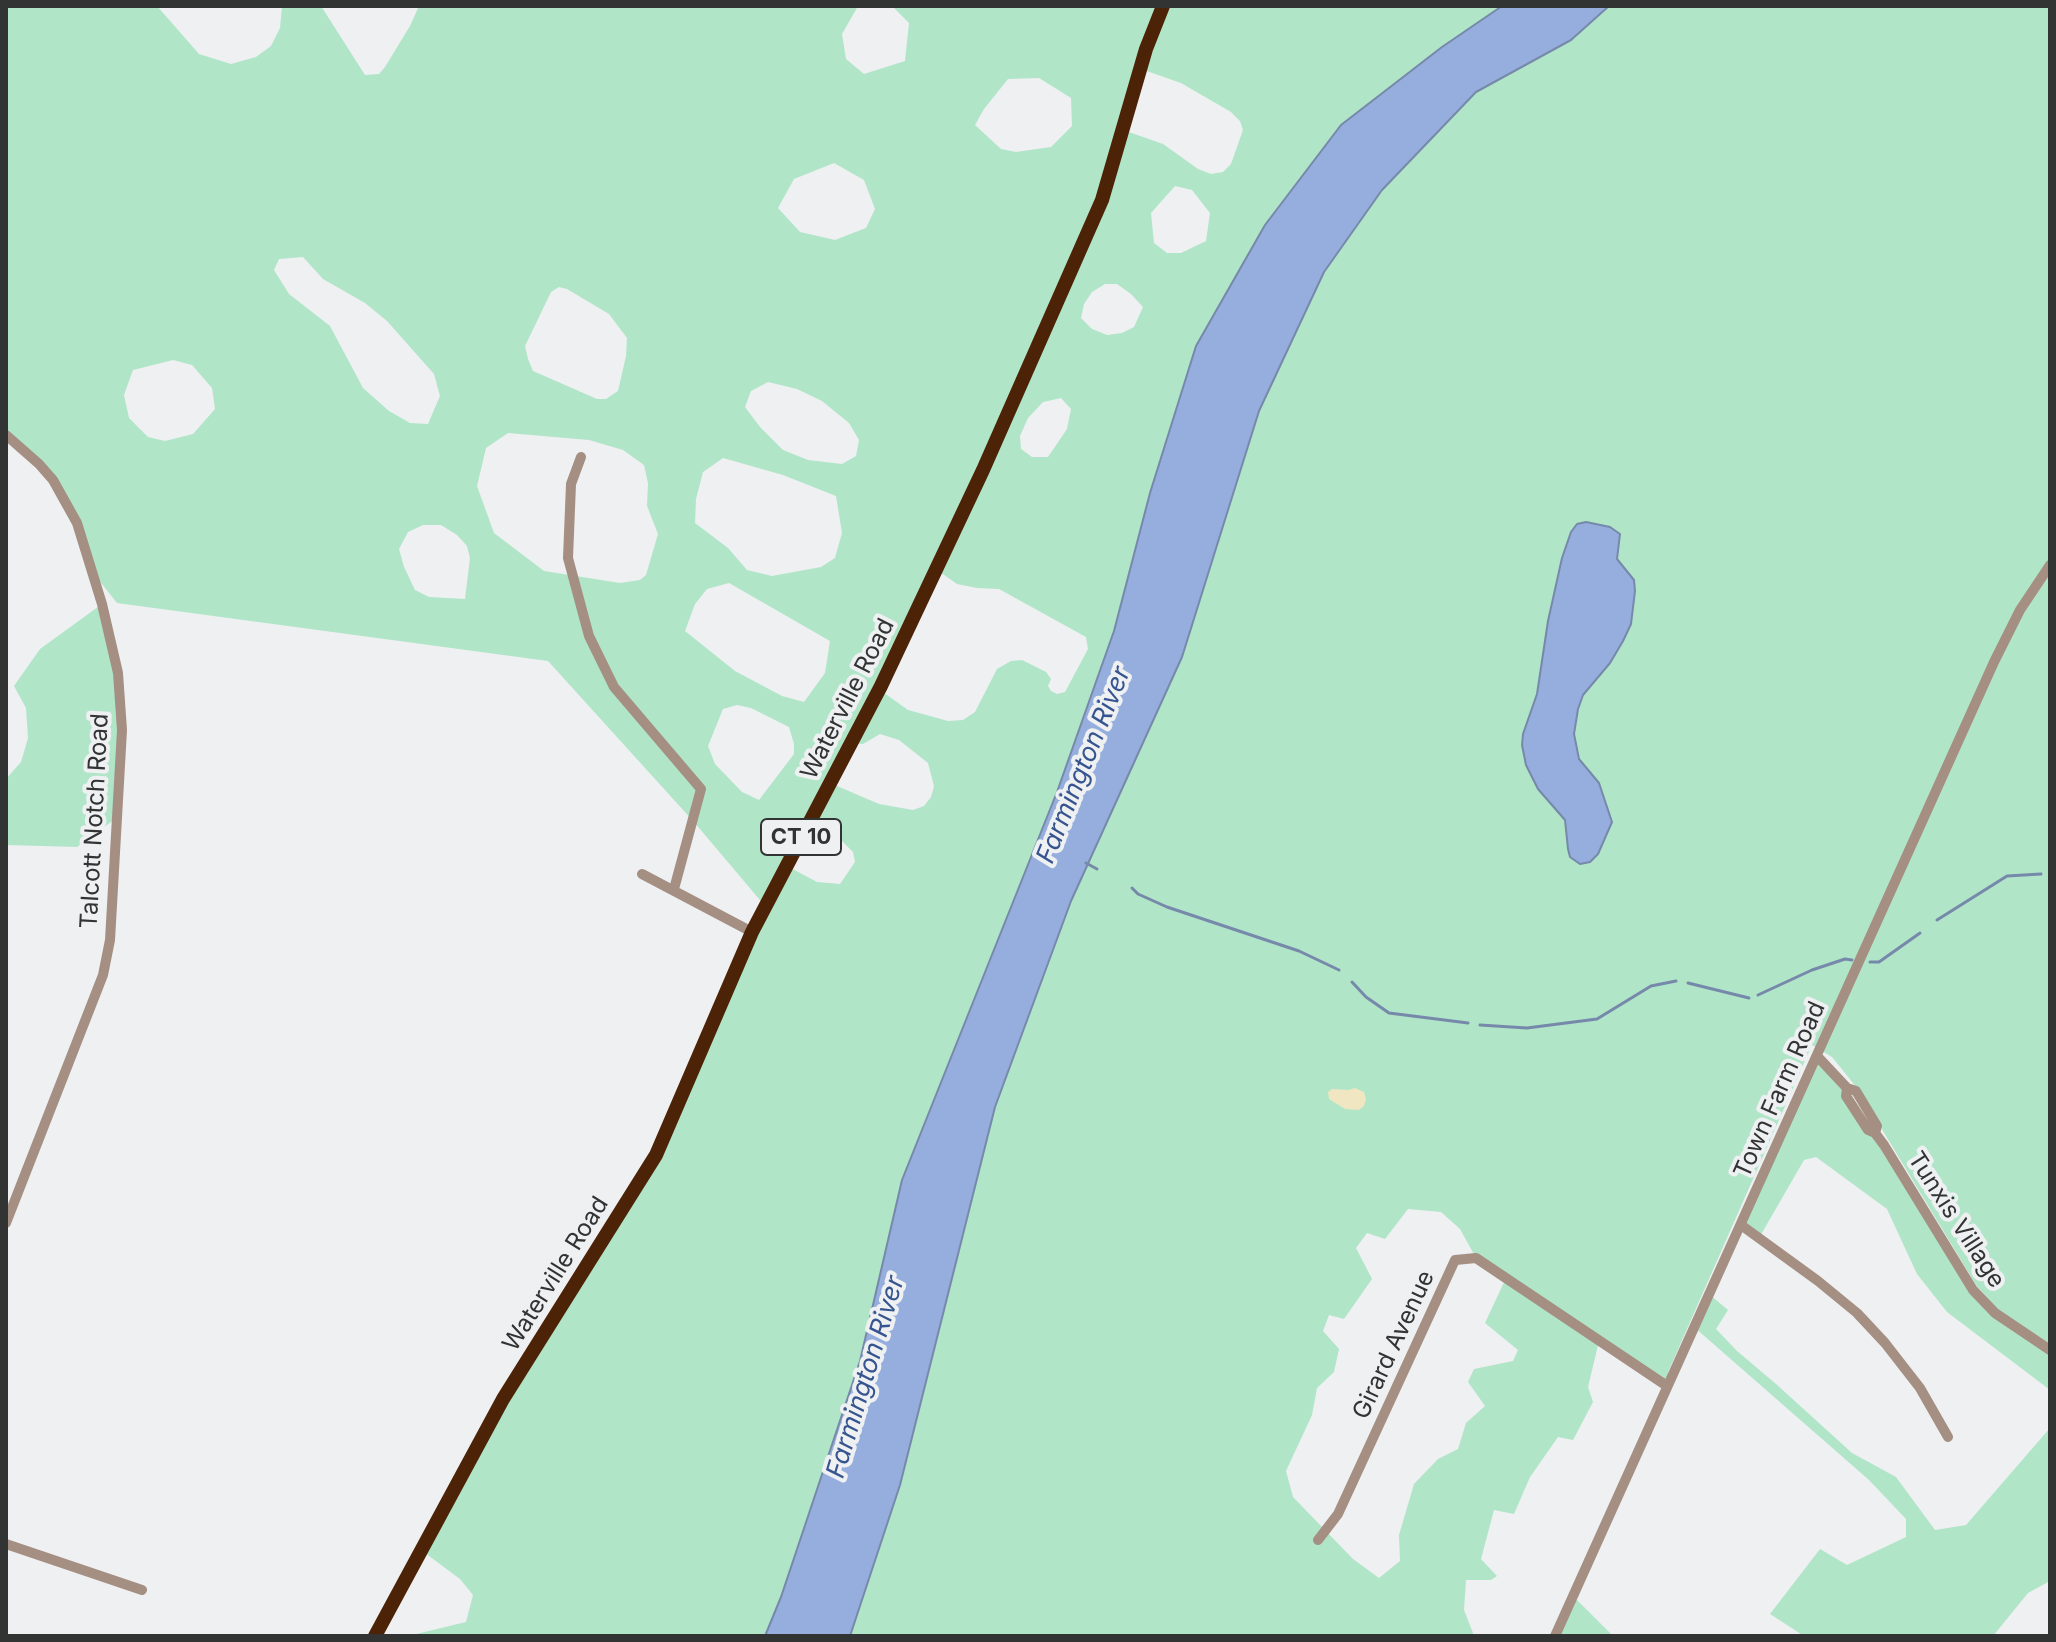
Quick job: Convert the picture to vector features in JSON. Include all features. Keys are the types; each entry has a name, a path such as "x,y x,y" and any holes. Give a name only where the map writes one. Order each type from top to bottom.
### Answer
{"highway":[{"name":"Waterville Road","path":"375,1636 503,1399 656,1155 752,932 881,686 989,456 1102,200 1146,49 1163,6"}],"street":[{"name":"Talcott Notch Road","path":"6,435 53,480 77,523 102,604 118,673 122,730 110,940 103,975 6,1223"},
{"path":"581,457 571,484 568,558 589,636 614,687 701,789 674,889"},
{"name":"Town Farm Road","path":"1555,1636 1994,662 2020,610 2050,565"},
{"path":"642,874 752,932"},
{"name":"Tunxis Village","path":"1817,1056 1847,1088 1856,1091 1877,1126 1875,1133 1973,1290 1995,1313 2050,1350"},
{"path":"1741,1225 1857,1313 1920,1388 1948,1437"},
{"name":"Girard Avenue","path":"1318,1540 1338,1514 1455,1260 1476,1258 1667,1386"},
{"path":"6,1544 142,1590"}],"green space":[{"path":"6,6 157,6 199,54 231,64 256,57 271,46 280,28 282,6 321,6 365,75 379,74 385,67 419,6 858,6 842,34 846,59 864,74 905,61 909,23 892,6 1502,6 1442,47 1196,346 1150,493 1114,631 1057,792 902,1180 860,1361 765,1636 408,1636 466,1622 473,1595 460,1579 421,1550 656,1155 765,906 694,822 548,661 117,603 94,574 63,495 6,435","holes":["1141,69 1181,83 1231,112 1240,121 1243,130 1231,164 1223,172 1211,174 1198,169 1163,144 1123,130","1039,78 1071,98 1072,126 1051,147 1016,152 1001,149 975,125 1008,79","834,163 864,180 875,209 866,228 835,240 800,232 778,208 794,179","1175,186 1192,190 1210,213 1206,241 1181,253 1167,253 1154,243 1151,213","303,257 323,279 365,303 387,321 434,374 440,396 428,424 410,423 389,411 363,388 330,326 289,294 274,270 279,259","1105,284 1117,284 1143,307 1134,327 1122,333 1107,335 1092,329 1081,318 1084,304 1092,292","559,287 609,314 627,338 618,391 606,399 597,399 533,371 525,346 551,292","173,360 192,365 212,388 215,409 193,434 165,441 148,437 129,418 124,395 133,370","768,382 797,389 822,401 849,423 859,440 856,456 842,464 808,460 783,450 745,407 751,391","1061,398 1071,409 1067,429 1048,457 1032,457 1021,449 1020,436 1028,418 1043,402","508,433 589,440 623,450 644,465 648,483 647,506 658,534 646,575 640,580 620,583 544,571 494,533 477,486 486,448","723,458 783,475 836,496 842,533 835,558 821,567 772,576 747,570 728,548 695,523 696,499 703,472","423,525 441,525 467,546 470,558 465,599 429,597 415,590 399,549 408,532","937,570 957,584 999,589 1086,637 1088,649 1065,692 1057,694 1051,691 1048,686 1051,679 1046,672 1022,660 1011,661 997,669 975,712 963,720 948,721 908,710 880,690","729,583 830,641 825,673 804,702 782,696 735,671 685,631 695,604 707,589","737,705 751,708 789,727 794,744 794,754 759,800 742,792 715,764 708,746 723,709","880,734 899,740 928,763 934,786 924,806 913,810 879,804 830,783 851,743 863,744","809,823 842,841 853,852 855,862 840,884 817,882 787,866"]},
{"path":"1609,6 2050,6 2050,1344 1997,1309 1976,1285 1857,1088 1832,1057 1812,1045 1668,1372 1667,1386 1599,1341 1588,1387 1593,1402 1573,1440 1558,1437 1530,1477 1514,1514 1494,1510 1481,1559 1497,1576 1491,1580 1466,1580 1464,1610 1473,1633 1471,1636 850,1636 900,1485 995,1107 1071,901 1182,657 1259,411 1324,272 1382,190 1476,92 1571,40","holes":["1408,1209 1441,1212 1460,1229 1476,1258 1506,1278 1485,1323 1518,1350 1513,1361 1474,1369 1468,1382 1485,1406 1466,1423 1458,1449 1438,1459 1414,1484 1399,1535 1400,1561 1379,1578 1353,1559 1293,1497 1286,1471 1312,1415 1317,1388 1334,1372 1339,1349 1323,1331 1329,1315 1344,1319 1372,1279 1356,1248 1367,1233 1385,1239"]},
{"path":"102,604 121,696 115,819 77,847 6,845 6,779 21,762 28,738 26,708 14,686 40,649"},
{"path":"1817,1056 1847,1088 1846,1096 1875,1133 1973,1290 2050,1350 2050,1390 1947,1312 1917,1274 1887,1209 1816,1157 1804,1160 1759,1238 1741,1225"},
{"path":"1709,1294 1728,1310 1716,1329 1737,1351 1852,1453 1896,1477 1935,1530 1966,1525 2050,1428 2050,1581 2028,1593 1993,1636 1804,1636 1770,1614 1820,1549 1847,1565 1906,1537 1906,1519 1869,1480 1694,1327"},
{"path":"1573,1596 1613,1636 1555,1636"}],"sand":[{"path":"1355,1088 1364,1092 1366,1099 1359,1110 1345,1109 1329,1099 1328,1092 1332,1089"}],"water":[{"name":"Farmington River","path":"1502,6 1609,6 1571,40 1476,92 1382,190 1324,272 1259,411 1182,657 1071,901 995,1107 900,1485 850,1636 765,1636 860,1361 902,1180 1057,792 1114,631 1150,493 1196,346 1265,225 1341,125 1442,47"},
{"path":"1586,522 1610,527 1620,534 1617,559 1634,580 1635,591 1631,624 1623,641 1610,663 1583,695 1578,709 1574,734 1579,759 1599,783 1612,822 1598,854 1590,862 1580,864 1570,857 1565,820 1538,789 1526,765 1522,745 1537,694 1562,558 1571,532 1577,524"}],"waterway":[{"path":"1086,863 1097,869"},
{"path":"1937,920 2007,876 2041,874"},
{"path":"1132,888 1138,894 1167,907 1299,951 1339,970"},
{"path":"1870,962 1879,962 1920,933"},
{"path":"1758,995 1812,970 1845,959 1852,960"},
{"path":"1480,1025 1527,1028 1597,1019 1651,986 1676,981"},
{"path":"1352,982 1366,997 1389,1013 1468,1023"},
{"path":"1688,983 1749,998"}]}
